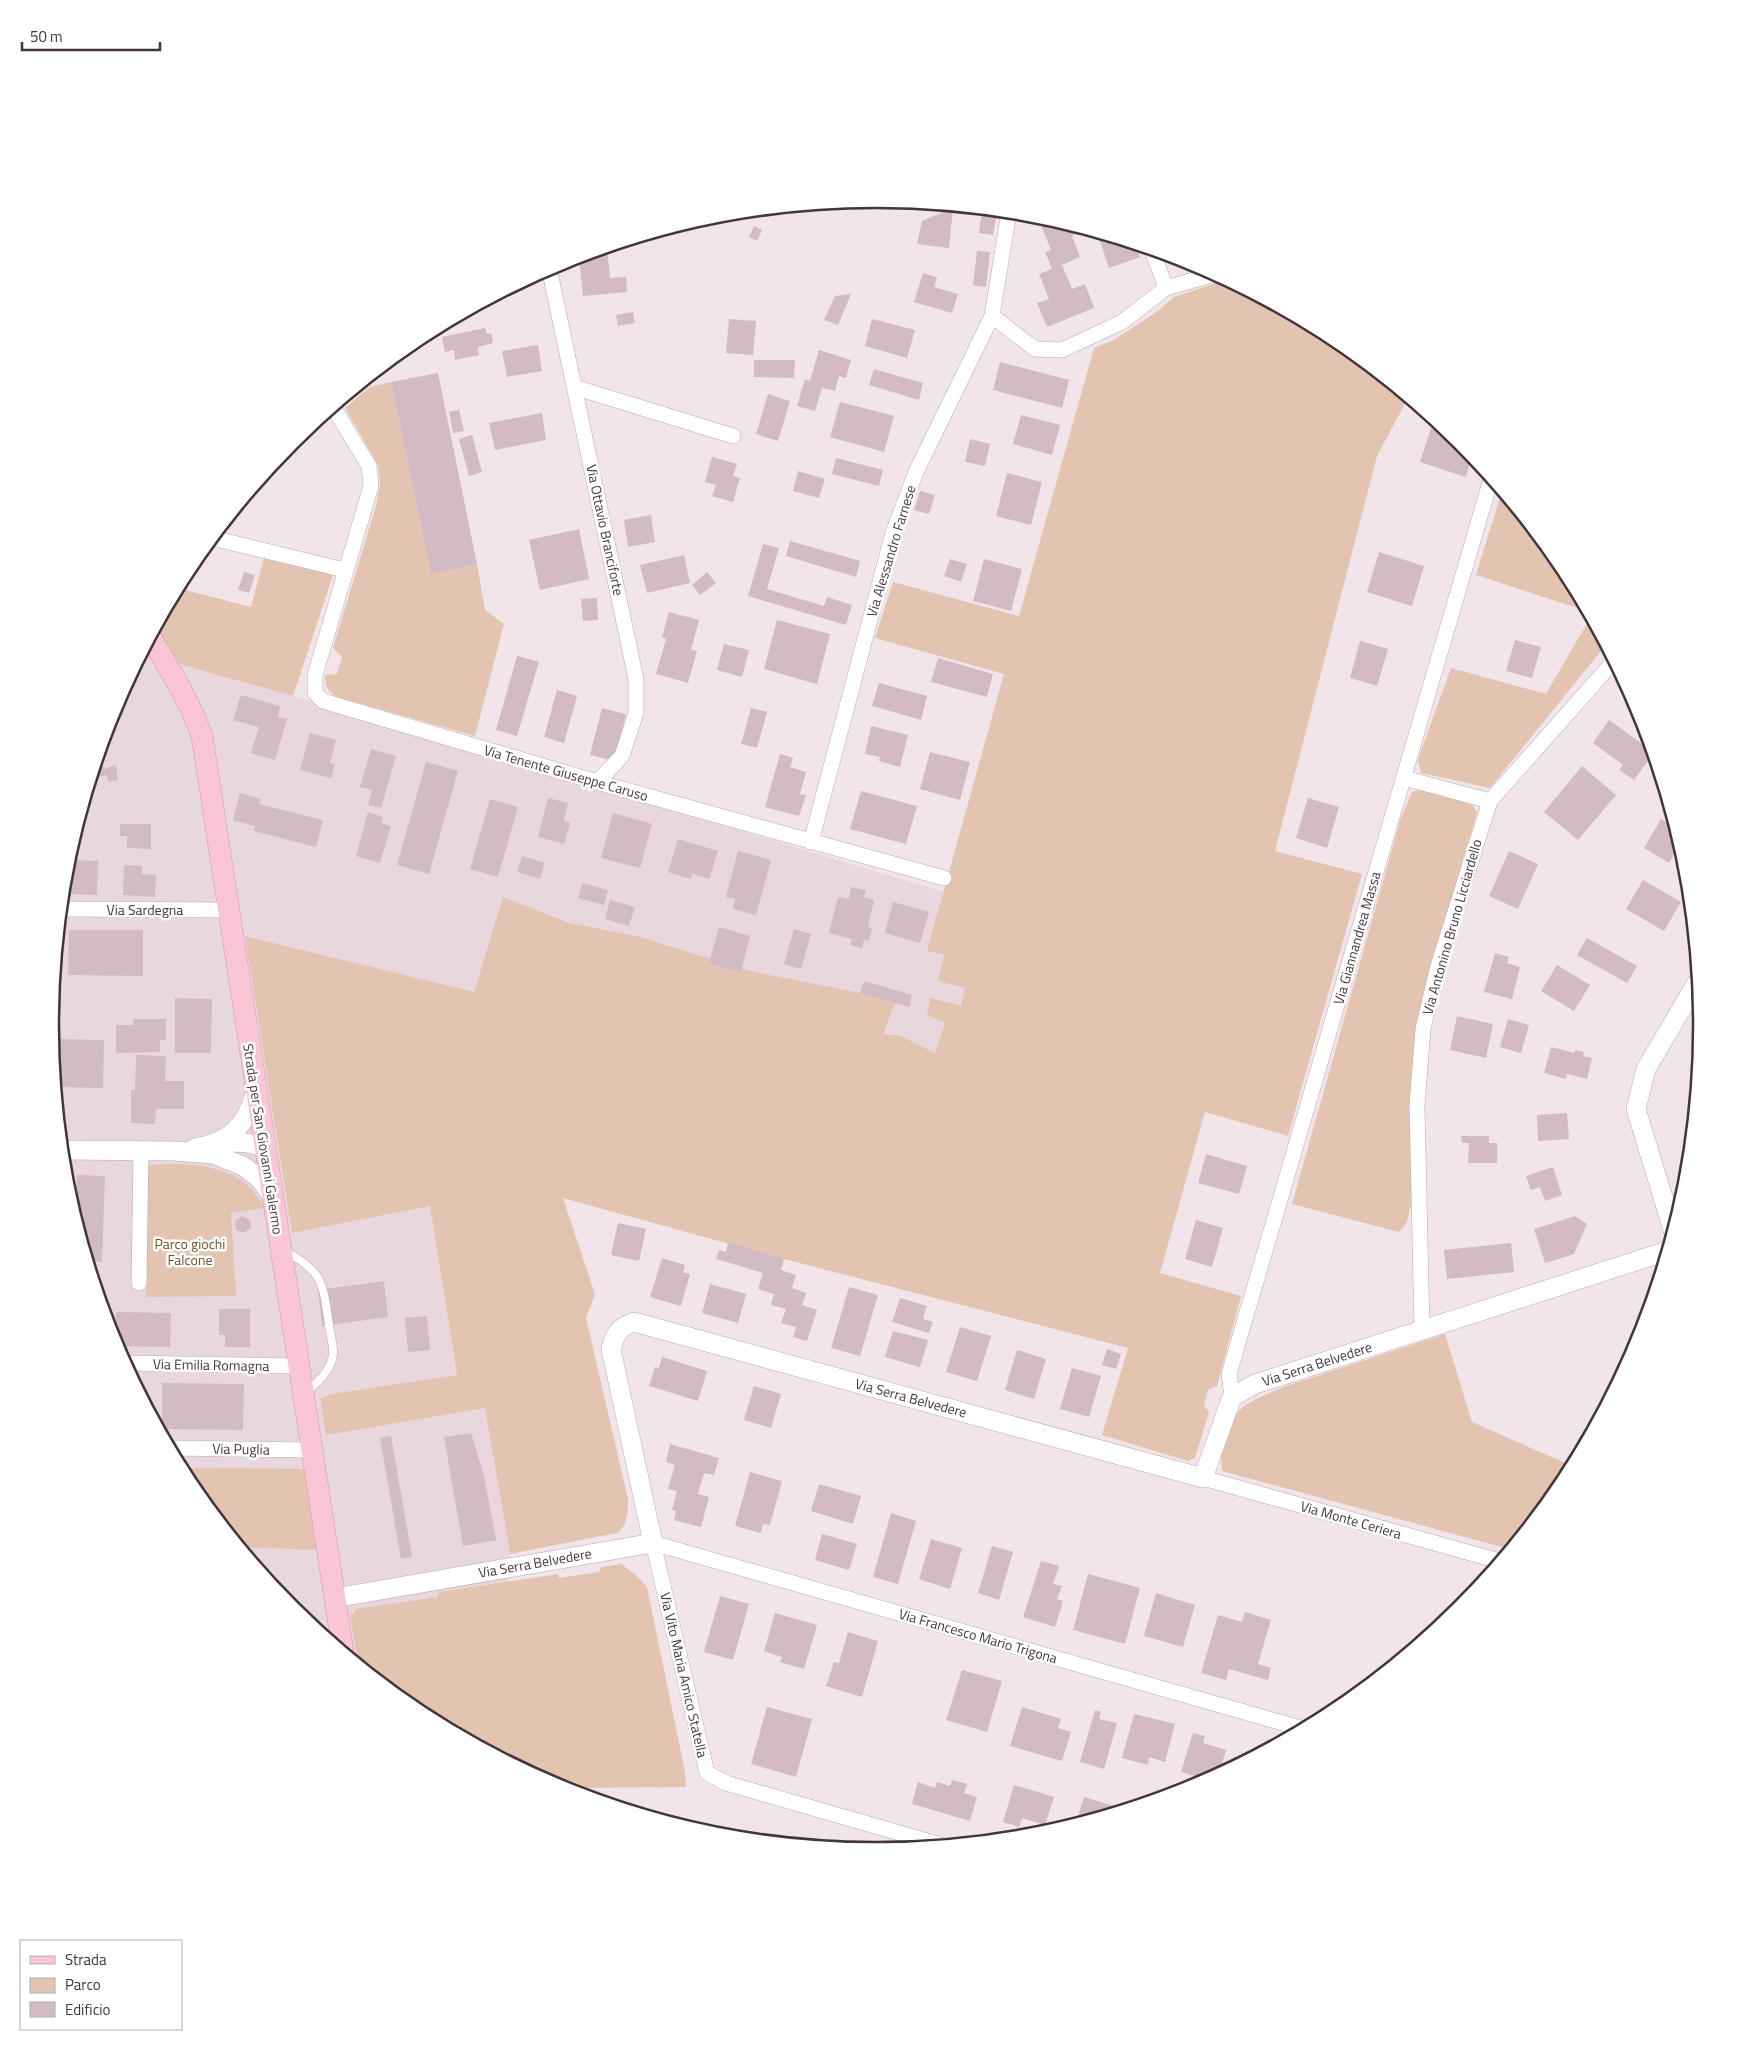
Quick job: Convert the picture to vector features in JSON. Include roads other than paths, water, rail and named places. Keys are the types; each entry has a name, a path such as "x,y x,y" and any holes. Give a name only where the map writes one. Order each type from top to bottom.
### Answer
{"main road":[{"name":"Strada per San Giovanni Galermo","path":"154,643 181,688 202,736 302,1395 342,1643"}],"street":[{"name":"Via Alessandro Farnese","path":"811,842 893,533 916,472 992,316 1008,219"},
{"path":"1155,257 1166,288"},
{"name":"Via Ottavio Branciforte","path":"551,276 636,679 636,713 622,756 597,782"},
{"path":"992,316 1036,349 1062,350 1122,322 1166,288 1204,277"},
{"path":"574,387 733,436"},
{"name":"Via Tenente Giuseppe Caruso","path":"336,412 369,466 371,486 315,675 315,693 323,701 597,782 944,878"},
{"name":"Via Giannandrea Massa","path":"1232,1397 1229,1374 1489,485"},
{"path":"219,540 345,570"},
{"name":"Via Antonino Bruno Licciardello","path":"1422,1331 1417,1105 1423,1029 1438,966 1490,801 1610,666"},
{"path":"1404,778 1490,801"},
{"name":"Via Sardegna","path":"67,909 228,910"},
{"path":"1669,1219 1636,1109 1646,1069 1692,991"},
{"path":"174,1151 203,1147 218,1142 238,1130 251,1108 256,1091"},
{"path":"218,1142 254,1143 264,1148"},
{"path":"228,1159 251,1155 264,1148"},
{"path":"69,1150 174,1151 214,1154 243,1166 260,1179 272,1196"},
{"path":"139,1283 141,1151"},
{"name":"Via Serra Belvedere","path":"1232,1397 1255,1384 1660,1253"},
{"name":"Via Serra Belvedere","path":"335,1598 653,1543 611,1349 614,1335 623,1325 634,1322 1203,1478"},
{"name":"Via Emilia Romagna","path":"133,1363 298,1366"},
{"path":"1203,1478 1232,1397"},
{"name":"Via Puglia","path":"177,1448 311,1450"},
{"name":"Via Monte Ceriera","path":"1203,1478 1493,1560"},
{"name":"Via Francesco Mario Trigona","path":"653,1543 1296,1726"},
{"name":"Via Vito Maria Amico Statella","path":"653,1543 707,1773 726,1784 927,1841"}],"lane":[{"path":"280,1249 303,1260 316,1273 324,1291 333,1356 322,1378 302,1395"}],"park label":[{"name":"Parco giochi Falcone","path":"190,1252"}]}
